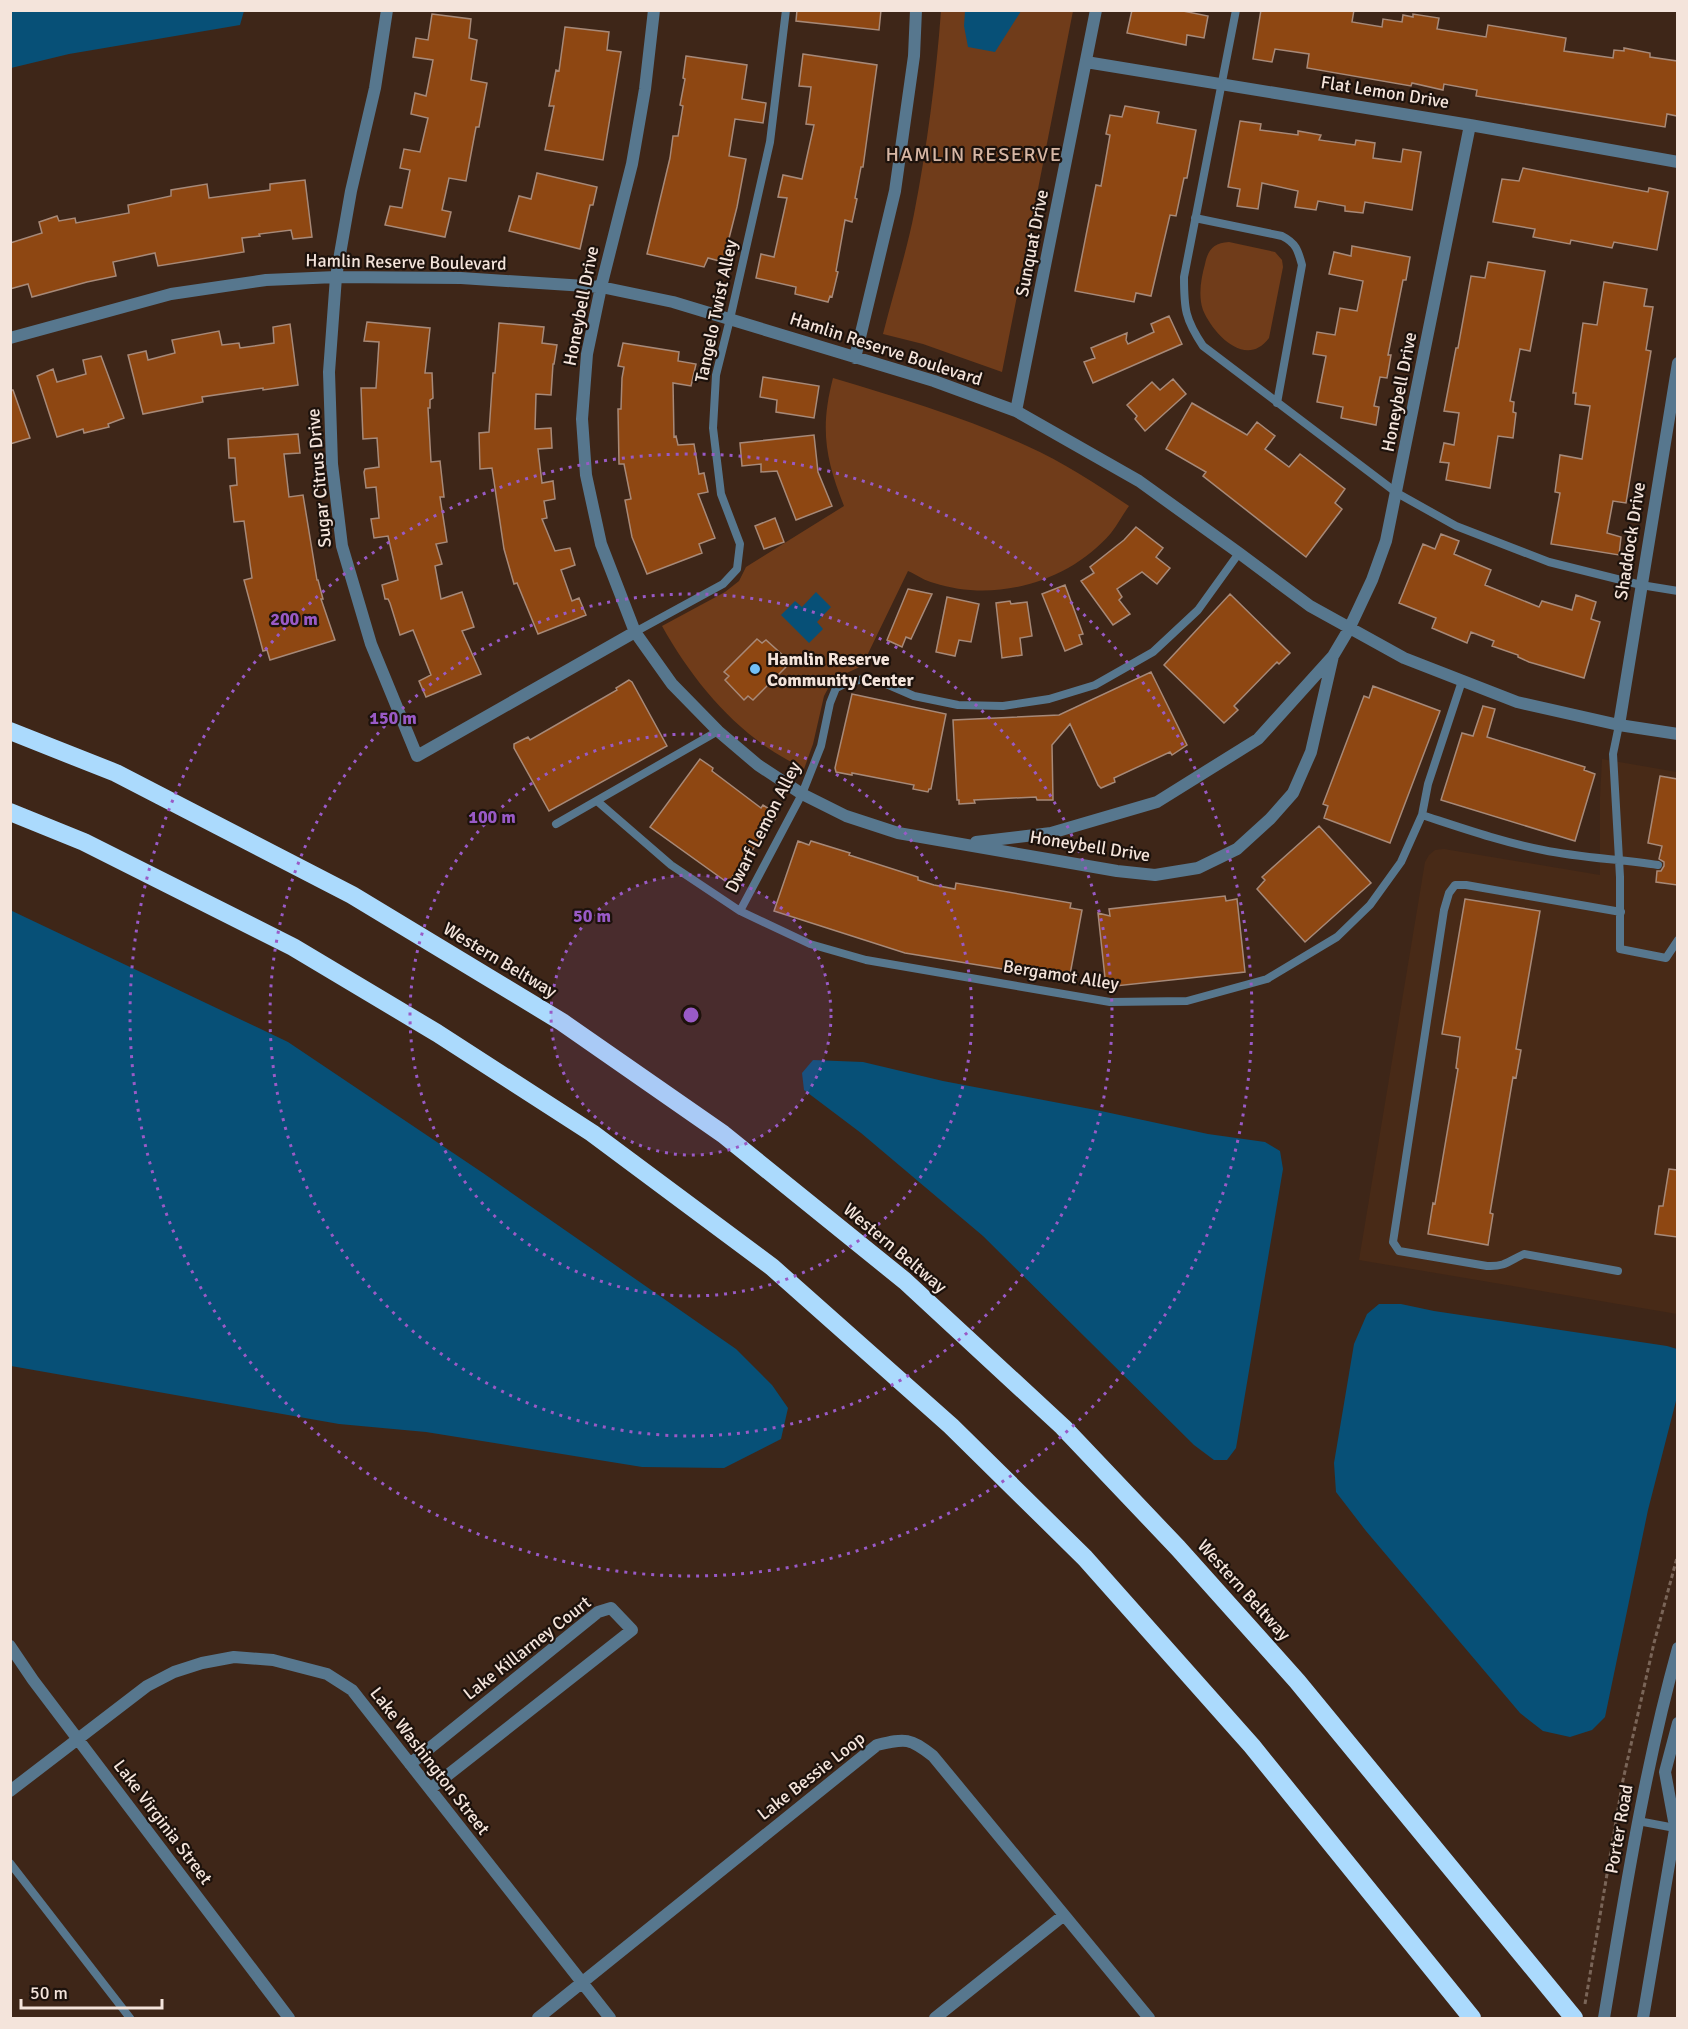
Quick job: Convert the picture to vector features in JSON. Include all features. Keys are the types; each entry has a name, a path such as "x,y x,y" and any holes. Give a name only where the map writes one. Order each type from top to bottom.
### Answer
{"highway":[{"name":"Western Beltway","path":"10,731 116,773 352,895 562,1022 723,1134 904,1281 1064,1427 1178,1548 1297,1681 1575,2013"},
{"path":"10,812 84,842 312,958 437,1033 592,1133 772,1267 951,1426 1085,1558 1252,1746 1472,2019"}],"street":[{"name":"Sugar Citrus Drive","path":"387,10 375,88 351,191 336,277 328,372 333,464 342,546 371,644 417,756 635,632"},
{"name":"Honeybell Drive","path":"654,10 645,89 632,164 601,287 587,354 582,419 586,475 601,544 635,632 672,684 718,731 758,765 802,794 846,816 898,833 1117,871 1155,874 1198,868 1237,849 1270,819 1293,793 1311,753 1333,656"},
{"path":"855,358 895,191 914,56 916,10"},
{"name":"Sunquat Drive","path":"1017,411 1096,10"},
{"name":"Flat Lemon Drive","path":"1086,62 1470,124 1677,162"},
{"name":"Honeybell Drive","path":"963,843 1051,834 1157,802 1258,739 1333,656 1349,629 1376,570 1386,541 1470,124"},
{"name":"Hamlin Reserve Boulevard","path":"10,338 171,294 266,280 336,277 461,278 601,287 673,302 934,381 1017,411 1139,481 1310,606 1404,658 1517,702 1619,725 1677,734"},
{"name":"Shaddock Drive","path":"1619,725 1677,363"},
{"name":"Lake Killarney Court","path":"410,1764 598,1612 611,1608 632,1630 430,1789"},
{"name":"Lake Virginia Street","path":"10,1646 33,1680 288,2019"},
{"name":"Porter Road","path":"1605,2019 1638,1821 1661,1710 1677,1648"},
{"name":"Lake Washington Street","path":"10,1791 147,1686 174,1672 202,1663 234,1657 273,1660 327,1674 352,1690 609,2019"},
{"path":"1677,1723 1665,1772 1677,1828"},
{"name":"Lake Bessie Loop","path":"538,2019 877,1745 897,1740 915,1742 933,1756 1149,2019"},
{"path":"1643,2019 1677,1828 1677,1812"},
{"path":"935,2019 1064,1916"}],"lane":[{"name":"Tangelo Twist Alley","path":"635,632 723,584 737,569 740,544 721,494 713,428 716,375 770,142 786,10"},
{"path":"1236,10 1184,278 1184,308 1190,326 1203,346 1397,493 1456,526 1550,562 1641,585 1677,591"},
{"path":"1195,218 1282,236 1293,242 1298,250 1302,265 1277,403"},
{"name":"Dwarf Lemon Alley","path":"740,911 802,794 821,746 830,703 836,688 849,681 864,679 884,683 914,696 958,705 1004,706 1049,699 1095,685 1152,652 1198,609 1239,553"},
{"name":"Bergamot Alley","path":"597,801 671,865 740,911 810,944 866,960 1110,1002 1187,1001 1267,979 1337,938 1370,906 1401,862 1422,815 1428,784 1462,681"},
{"path":"1619,725 1613,754 1621,912 1620,950 1666,958 1677,940"},
{"path":"556,824 718,731"},
{"path":"1422,815 1500,840 1543,850 1592,859 1619,859 1658,865"},
{"path":"1618,1271 1524,1254 1510,1263 1497,1267 1487,1266 1399,1251 1393,1242 1444,910 1449,892 1455,885 1466,885 1621,912"},
{"path":"1638,1821 1677,1828"},
{"path":"10,1863 130,2019"}],"path":[{"path":"1575,2013 1623,1780 1677,1554"}],"shaded area":[{"path":"941,11 1073,11 1002,372 923,344 883,334 919,189"},
{"path":"1229,242 1275,252 1282,260 1283,267 1269,338 1260,347 1250,350 1231,345 1222,338 1214,329 1201,304 1201,281 1208,255 1215,246"},
{"path":"833,378 979,426 1040,452 1129,506 1111,533 1094,550 1053,576 1030,584 982,591 958,589 931,582 908,571 862,666 840,676 831,683 824,696 813,744 804,769 768,748 736,723 696,678 662,626 725,592 739,581 746,567 844,506 832,473 826,443 827,412"},
{"path":"1602,759 1677,772 1677,1314 1359,1260 1425,862 1435,850 1444,849 1600,875"}],"water":[{"path":"965,10 1021,11 995,52 968,47 964,26"},
{"path":"10,11 244,11 240,25 69,54 11,68"},
{"path":"816,592 831,607 817,622 823,629 809,643 781,615 795,601 802,607"},
{"path":"10,910 288,1042 483,1173 736,1349 772,1385 788,1408 781,1439 724,1468 642,1467 426,1432 339,1424 11,1366"},
{"path":"813,1060 863,1062 943,1081 1208,1134 1265,1142 1280,1151 1283,1169 1236,1448 1227,1460 1214,1460 1194,1445 983,1236 861,1133 804,1090 802,1073"},
{"path":"1379,1304 1401,1304 1677,1349 1677,1397 1648,1510 1605,1717 1592,1730 1570,1737 1543,1731 1520,1713 1366,1531 1336,1492 1334,1463 1354,1344 1367,1314"}],"building":[{"path":"797,10 881,10 879,30 796,21"},
{"path":"1132,10 1178,10 1208,16 1204,38 1187,35 1186,45 1127,33"},
{"path":"1261,10 1354,10 1352,22 1382,27 1383,19 1402,22 1403,15 1413,17 1413,14 1439,18 1437,29 1486,37 1488,25 1566,38 1564,51 1613,58 1614,50 1624,51 1624,48 1650,53 1650,57 1677,61 1677,116 1667,114 1665,127 1476,96 1477,90 1444,84 1443,90 1412,83 1411,86 1307,68 1309,54 1275,49 1272,62 1253,59"},
{"path":"432,14 471,19 469,38 477,40 471,80 487,83 466,181 449,178 442,210 451,212 445,237 385,225 390,206 402,208 410,170 400,168 404,149 420,152 428,118 411,114 415,93 426,96 433,60 413,57 416,38 428,40"},
{"path":"565,27 609,32 607,50 621,52 603,160 545,150 554,106 549,106 556,70 559,71"},
{"path":"803,54 877,65 863,167 861,167 855,198 857,199 852,222 845,220 836,271 838,272 832,297 830,296 828,302 795,294 796,287 756,278 761,254 774,257 787,198 778,197 783,175 802,179 814,125 806,124 811,87 799,86"},
{"path":"686,56 747,65 742,99 766,103 763,123 735,119 729,156 746,159 737,207 723,262 708,258 704,267 647,254 670,158 673,136 678,136 683,106 680,105 685,79 683,78"},
{"path":"1125,106 1159,112 1157,123 1196,130 1187,178 1184,178 1176,216 1170,215 1151,296 1136,293 1134,302 1075,291 1096,185 1101,186 1110,135 1106,134 1110,115 1122,117"},
{"path":"1240,121 1261,124 1260,130 1298,135 1298,131 1321,135 1319,140 1355,145 1356,140 1375,143 1373,158 1401,162 1403,149 1421,152 1412,210 1365,202 1363,213 1345,211 1345,206 1318,201 1316,210 1295,207 1298,191 1262,183 1258,209 1237,206 1240,189 1228,187"},
{"path":"1523,168 1648,192 1649,188 1668,192 1657,250 1614,242 1612,248 1571,240 1570,244 1533,237 1535,229 1493,222 1502,179 1519,181"},
{"path":"537,173 597,187 593,205 590,205 580,249 509,231 519,196 531,199"},
{"path":"305,180 312,237 293,239 291,230 259,234 260,236 242,238 244,252 158,266 155,253 113,262 116,276 32,297 28,284 10,289 10,243 42,233 39,222 57,216 59,221 75,218 76,223 129,213 128,205 171,196 171,190 207,184 209,198 270,190 270,184"},
{"path":"1352,246 1410,257 1388,355 1391,355 1387,378 1380,377 1374,406 1379,407 1376,425 1341,418 1343,407 1317,402 1326,356 1313,354 1317,332 1335,335 1340,308 1357,311 1363,281 1329,274 1334,252 1351,256"},
{"path":"1488,262 1545,271 1530,351 1520,349 1510,401 1514,402 1513,412 1516,413 1513,438 1498,436 1490,488 1446,480 1449,463 1440,462 1444,443 1454,445 1459,413 1444,411 1471,276 1485,278"},
{"path":"1604,282 1647,289 1644,306 1653,307 1646,350 1651,351 1626,503 1613,501 1607,533 1621,537 1619,555 1551,544 1560,493 1555,492 1560,455 1582,459 1590,406 1575,404 1576,393 1573,393 1583,323 1597,325"},
{"path":"1169,316 1182,344 1093,383 1084,362 1095,358 1091,348 1127,333 1128,344 1154,332 1151,324"},
{"path":"367,322 430,328 425,373 432,373 433,398 428,408 431,462 440,461 444,497 440,497 447,542 436,544 442,564 435,566 441,599 462,592 474,627 462,631 481,674 426,697 419,681 431,675 413,630 400,635 390,603 388,599 385,599 382,585 398,580 388,536 374,538 371,519 379,518 376,487 366,488 365,469 379,467 377,438 363,439 361,388 376,388 379,342 364,341"},
{"path":"499,323 544,327 542,343 557,345 551,395 536,394 535,429 551,428 552,448 538,449 542,483 553,481 555,499 544,501 547,518 542,519 555,551 570,548 575,565 561,570 572,601 579,598 586,615 538,634 517,583 514,584 504,549 492,468 480,469 479,433 489,432"},
{"path":"290,324 298,385 202,397 203,402 143,414 128,355 146,351 148,360 175,353 172,340 219,331 222,345 239,343 240,348 274,343 273,327"},
{"path":"623,343 679,352 678,361 696,364 691,386 673,383 674,437 676,436 678,445 694,444 699,474 704,473 708,492 698,494 715,538 699,544 702,553 647,574 632,537 625,500 631,499 624,464 619,464 618,409 621,409 624,367 618,366"},
{"path":"101,356 124,418 108,424 109,427 84,433 83,429 57,437 37,376 53,369 57,382 86,374 83,360"},
{"path":"763,377 819,386 814,418 776,412 777,400 760,397"},
{"path":"1173,379 1186,394 1145,431 1135,419 1137,416 1127,405 1152,382 1160,390"},
{"path":"10,390 13,390 30,438 10,444"},
{"path":"1192,403 1247,435 1257,422 1275,436 1265,449 1289,467 1300,454 1345,489 1335,503 1342,509 1306,557 1203,476 1206,472 1166,449"},
{"path":"298,434 300,453 284,454 289,497 303,495 317,580 323,599 321,599 335,640 270,660 267,650 263,651 244,580 252,578 244,521 234,522 230,486 237,485 235,458 229,458 228,439"},
{"path":"814,435 818,472 832,506 796,520 777,471 761,472 761,464 742,466 740,443"},
{"path":"775,518 784,542 764,549 755,526"},
{"path":"1136,527 1163,548 1156,557 1170,568 1157,584 1142,572 1117,589 1122,597 1119,600 1130,614 1113,625 1081,581 1094,573 1090,567 1124,540"},
{"path":"1441,534 1459,541 1454,554 1491,570 1485,585 1539,607 1542,601 1572,610 1576,595 1596,602 1591,619 1600,622 1584,678 1529,662 1518,655 1492,646 1494,641 1471,632 1467,643 1432,628 1436,618 1399,603 1423,544 1435,549"},
{"path":"1065,585 1083,634 1079,635 1082,644 1065,651 1042,594"},
{"path":"908,589 932,594 911,639 906,637 902,647 887,640"},
{"path":"1230,594 1290,653 1279,664 1277,662 1234,706 1238,710 1224,723 1164,665"},
{"path":"947,597 979,604 971,642 959,640 955,656 936,652"},
{"path":"1010,601 1011,604 1027,602 1032,636 1020,638 1022,655 1002,658 996,603"},
{"name":"Hamlin Reserve Community Center","path":"757,639 762,643 766,640 786,658 782,662 786,667 753,700 748,696 744,700 725,680 729,676 724,672"},
{"path":"1151,672 1187,745 1172,755 1170,752 1114,778 1115,782 1101,788 1070,724 1052,745 1053,800 1037,800 1036,797 974,800 975,803 959,804 953,720 1059,715"},
{"path":"629,680 667,746 549,811 514,748 514,744 528,737 530,740 617,690 616,688"},
{"path":"1373,686 1440,711 1390,843 1324,818 1328,806 1323,804 1364,696 1369,698"},
{"path":"852,694 946,714 931,789 928,792 913,789 914,785 836,772"},
{"path":"1483,706 1495,709 1487,737 1585,767 1584,770 1595,774 1575,841 1441,800 1462,733 1473,736"},
{"path":"700,759 713,768 712,771 761,808 763,805 777,814 728,883 650,827"},
{"path":"1660,776 1677,779 1677,885 1656,882 1657,871 1661,871 1664,866 1664,862 1659,859 1662,846 1648,843"},
{"path":"1319,826 1371,883 1305,942 1257,889 1265,880 1262,877"},
{"path":"798,841 809,845 811,841 850,853 849,855 918,877 918,880 934,885 955,889 956,883 1071,903 1070,908 1082,910 1069,980 905,953 774,911"},
{"path":"1225,896 1226,901 1237,899 1245,972 1106,987 1098,913 1110,916 1109,909"},
{"path":"1465,899 1540,911 1516,1049 1521,1050 1516,1078 1513,1077 1490,1213 1493,1214 1488,1245 1428,1234 1458,1069 1456,1068 1460,1037 1442,1034"},
{"path":"1669,1169 1677,1170 1677,1237 1655,1234 1659,1206 1663,1206"}],"place":[{"name":"Hamlin Reserve Community Center","path":"755,669"}],"district":[{"name":"HAMLIN RESERVE","path":"974,154"}]}
